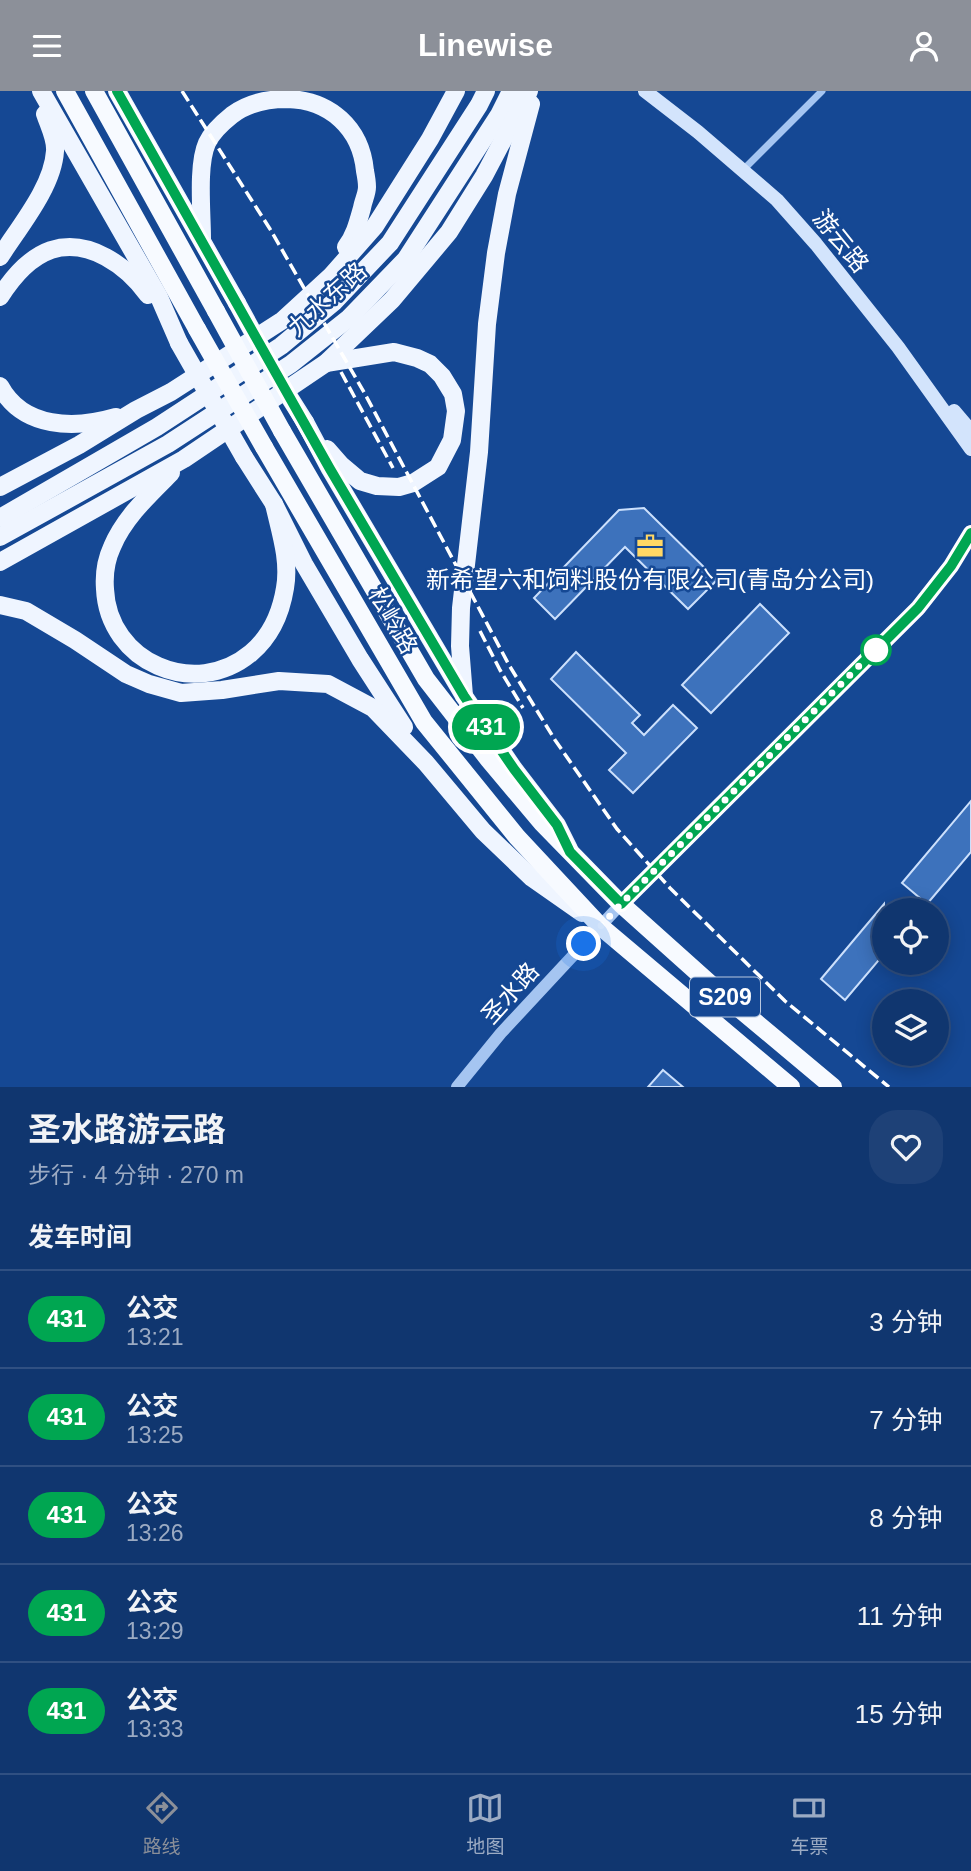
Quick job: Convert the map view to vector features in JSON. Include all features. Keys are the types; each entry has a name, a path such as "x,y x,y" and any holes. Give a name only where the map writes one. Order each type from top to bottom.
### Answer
{"highway":[{"name":"松岭路","path":"65,91 264,447 424,722 517,837 600,926 791,1087"},
{"name":"松岭路","path":"94,91 282,431 426,679 542,823 621,904 717,990 833,1087"}],"main road":[{"path":"0,257 37,200 52,169 55,148 39,91"},
{"path":"39,91 159,297 179,342 244,457 274,504 304,563 426,763"},
{"path":"117,91 281,384 464,696 514,769 557,825 570,852"},
{"path":"0,487 171,392 283,320 319,288 375,226 430,139 456,91"},
{"name":"九水东路","path":"0,518 168,419 281,346 334,302 390,243 466,127 486,91"},
{"name":"九水东路","path":"0,537 168,444 291,364 349,318 406,259 499,115 511,91"},
{"path":"0,562 184,459 326,363 392,300 449,232 484,176 529,91"},
{"path":"464,696 460,646 461,608 479,452 487,324 507,194 535,91"},
{"name":"游云路","path":"646,91 783,195 823,240 971,431"},
{"name":"游云路","path":"660,91 746,168 816,244 898,347 971,449"},
{"path":"202,239 201,163 207,142 220,124 241,108 267,99 309,101 339,117 352,130 364,157 367,187 354,236 319,288"},
{"path":"0,297 20,271 41,255 65,248 84,249 123,267 143,288 169,323"},
{"path":"304,422 341,465 360,481 377,486 399,488 413,483 438,467 452,440 456,411 453,394 430,363 394,352 326,363"},
{"path":"0,386 12,403 41,421 59,424 84,423 114,418 136,410"},
{"path":"184,459 130,517 117,535 106,567 105,602 111,622 134,652 147,661 183,673 203,673 221,669 240,660 262,641 278,616 286,586 286,559 274,504"},
{"path":"0,605 26,611 75,639 126,674 149,684 181,692 222,690 279,681 328,684 373,708 426,763 483,831 532,878 600,926"}],"street":[{"path":"746,168 822,91"},
{"name":"圣水路","path":"457,1087 501,1033 621,904 918,608 951,566 971,533"}],"building":[{"path":"644,508 717,580 688,609 625,547 555,619 534,598 619,510"},
{"path":"760,604 789,633 711,713 682,685"},
{"path":"576,652 640,715 632,723 644,735 673,705 697,728 633,793 609,770 626,753 551,679"},
{"path":"971,801 971,852 932,898 920,898 902,883"},
{"path":"872,918 872,968 845,1000 821,979"},
{"path":"663,1070 683,1087 648,1087"}],"railway":[{"path":"182,91 270,229 365,394 509,665 555,740 617,829 670,888 785,1001 889,1087"},
{"path":"341,372 393,468"},
{"path":"480,631 523,708"}],"bus line":[{"name":"431","path":"117,91 281,384 464,696 514,769 557,825 570,852 621,904 918,608 951,566 971,533"}],"place":[{"name":"新希望六和饲料股份有限公司(青岛分公司)","path":"650,546"}],"route":[{"path":"584,944 878,647 876,650"}]}
